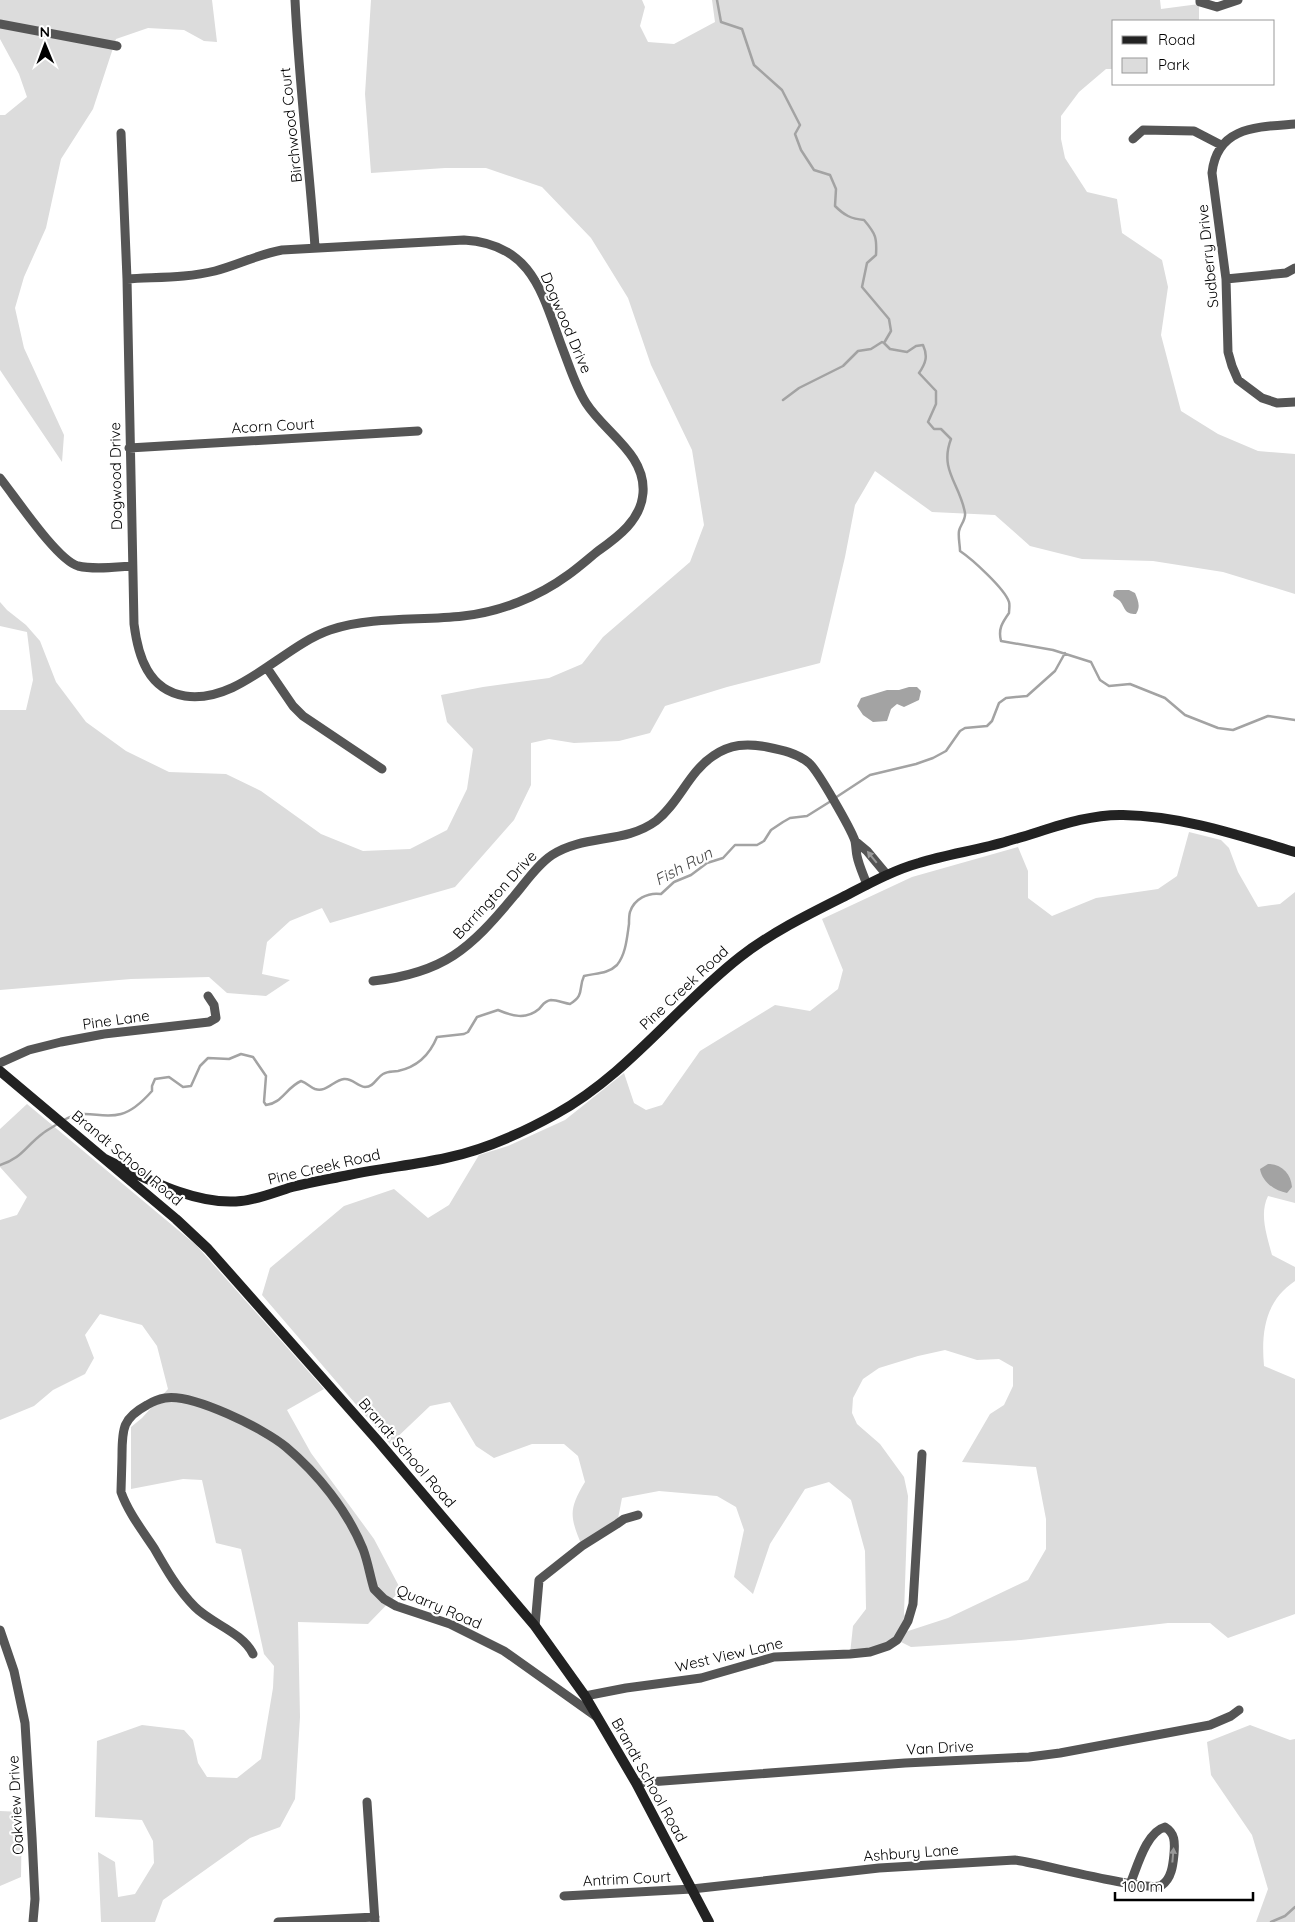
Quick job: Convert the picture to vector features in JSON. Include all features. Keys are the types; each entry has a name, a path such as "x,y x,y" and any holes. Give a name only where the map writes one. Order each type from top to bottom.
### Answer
{"street":[{"name":"Birchwood Court","path":"295,0 298,56 308,150 315,247"},
{"path":"1200,0 1200,2 1217,7 1237,2 1238,0"},
{"path":"0,24 117,46"},
{"path":"1133,139 1143,130 1194,131 1221,146 1234,135 1251,128 1295,124"},
{"path":"121,133 127,279"},
{"name":"Sudberry Drive","path":"1221,146 1213,159 1212,173 1226,279 1228,352 1232,366 1238,380 1262,398 1277,403 1295,402"},
{"name":"Dogwood Drive","path":"464,240 489,243 506,250 516,257 536,282 576,385 586,404 637,464 641,473 644,494 641,506 633,521 622,533 566,577 515,604 481,614 345,625 314,636 266,668 228,689 212,695 198,697 182,695 167,689 155,680 139,656 136,642 129,448 127,279 205,273 268,252 315,247 464,240"},
{"path":"1226,279 1286,273 1295,268"},
{"name":"Acorn Court","path":"129,448 418,431"},
{"path":"0,478 57,552 70,563 85,567 132,566"},
{"path":"266,668 293,706 303,716 382,769"},
{"name":"Barrington Drive","path":"373,981 409,975 430,969 467,948 497,918 530,877 552,855 578,844 625,835 650,825 661,817 702,765 711,757 730,746 752,745 781,750 793,753 810,764 855,841 887,876"},
{"name":"Pine Creek Road","path":"105,1159 152,1181 196,1197 214,1201 241,1201 256,1199 292,1187 355,1173 450,1157 473,1150 518,1133 577,1102 619,1068 706,986 741,956 809,914 867,885 918,863 994,846 1095,816 1119,815 1171,819 1204,825 1295,852"},
{"name":"Barrington Drive","path":"855,841 857,857 867,885"},
{"name":"Pine Lane","path":"0,1064 29,1050 61,1042 104,1034 209,1022 216,1018 214,1005 208,996"},
{"name":"Brandt School Road","path":"0,1071 176,1219 208,1249 378,1441 535,1626 585,1696 636,1783 709,1922"},
{"name":"Quarry Road","path":"253,1654 240,1639 196,1608 179,1589 132,1515 120,1490 123,1479 122,1448 126,1424 130,1416 135,1412 164,1398 176,1398 228,1414 265,1432 285,1446 315,1475 346,1515 364,1550 374,1589 378,1594 396,1606 450,1624 504,1651 597,1717"},
{"name":"West View Lane","path":"585,1696 626,1688 701,1678 774,1657 870,1652 888,1646 897,1640 908,1621 913,1604 922,1454"},
{"path":"535,1626 537,1586 544,1574 624,1519 638,1515"},
{"name":"Oakview Drive","path":"0,1630 18,1690 26,1730 35,1899 33,1922"},
{"name":"Van Drive","path":"636,1783 905,1763 1030,1757 1080,1750 1210,1725 1231,1716 1239,1710"},
{"path":"278,1922 375,1920 367,1802"},
{"name":"Ashbury Lane","path":"692,1889 879,1868 1015,1860 1037,1863 1130,1884 1155,1888 1166,1881 1172,1866 1174,1838 1170,1830 1165,1827 1159,1828 1154,1833 1149,1840 1130,1884"},
{"name":"Antrim Court","path":"564,1896 692,1889"}],"green space":[{"path":"0,0 212,0 217,42 204,41 184,30 148,28 116,39 93,109 61,159 46,228 24,277 15,308 24,348 64,435 62,462 0,370 0,115 5,115 27,97 19,74 0,39"},
{"path":"371,0 642,0 645,7 640,26 648,42 674,44 715,22 712,0 1160,0 1161,9 1199,4 1199,20 1112,20 1112,69 1106,69 1079,92 1061,116 1061,139 1065,158 1087,192 1117,199 1122,233 1162,260 1168,287 1161,335 1181,411 1218,434 1258,451 1295,454 1295,594 1223,572 1153,561 1082,559 1030,546 995,515 932,512 875,471 855,505 820,663 727,687 665,706 650,733 619,741 574,743 549,739 531,743 531,785 514,820 455,887 330,923 322,908 290,921 267,942 262,974 290,980 266,996 227,993 209,977 131,979 0,990 0,710 26,710 33,680 27,632 0,626 0,602 26,625 40,641 56,682 86,722 126,751 169,772 226,774 261,791 321,834 363,851 410,849 447,830 467,789 473,749 447,722 441,695 549,678 582,664 603,637 690,562 704,525 692,450 651,365 628,298 591,238 542,187 486,168 445,168 371,173 365,94"},
{"path":"1189,832 1221,840 1229,848 1238,872 1258,907 1280,904 1295,892 1295,1203 1268,1196 1265,1203 1264,1218 1272,1255 1295,1267 1295,1281 1277,1298 1271,1308 1265,1329 1263,1353 1264,1366 1295,1379 1295,1614 1228,1638 1210,1623 1168,1623 1021,1640 911,1647 897,1640 850,1654 853,1626 866,1609 865,1551 851,1500 829,1482 805,1489 770,1544 753,1594 734,1577 744,1530 736,1507 717,1496 659,1491 622,1498 617,1524 582,1546 573,1520 573,1507 585,1482 578,1456 564,1444 532,1444 494,1458 476,1446 450,1402 430,1406 390,1444 262,1295 270,1268 344,1206 394,1189 428,1218 449,1205 479,1155 508,1146 565,1120 624,1073 634,1103 646,1110 662,1105 700,1051 775,1005 810,1011 838,989 843,970 822,919 912,877 1018,847 1028,871 1028,898 1052,916 1096,898 1158,889 1177,876","holes":["945,1350 977,1360 999,1359 1013,1367 1013,1386 1004,1405 990,1414 962,1462 1036,1467 1046,1519 1046,1549 1028,1580 948,1618 902,1633 908,1621 904,1614 908,1496 904,1477 880,1444 857,1424 852,1413 853,1398 863,1379 879,1368 918,1356"]},
{"path":"27,1104 196,1245 324,1389 287,1410 311,1453 374,1539 401,1590 368,1624 298,1622 300,1717 295,1799 280,1827 250,1838 163,1900 155,1922 101,1922 98,1852 115,1862 118,1897 135,1894 154,1863 153,1841 142,1820 95,1817 97,1741 142,1725 184,1730 193,1740 198,1763 207,1777 237,1778 261,1759 273,1688 274,1666 264,1654 241,1549 216,1543 202,1480 183,1479 131,1489 131,1427 142,1418 168,1389 157,1346 142,1325 100,1314 85,1335 94,1358 85,1374 53,1390 34,1406 0,1420 0,1220 17,1215 27,1197 0,1167 0,1129"},
{"path":"1250,1725 1290,1740 1295,1739 1295,1922 1256,1922 1268,1889 1252,1835 1211,1775 1207,1742"},
{"path":"0,1811 22,1812 21,1877 0,1886"}],"shaded area":[{"path":"1129,590 1135,593 1139,606 1136,614 1127,612 1120,601 1113,596 1114,591"},
{"path":"917,687 921,691 919,700 904,707 897,704 891,709 887,721 873,722 863,715 857,706 861,698 887,690 899,690"},
{"path":"1268,1164 1278,1166 1288,1174 1292,1187 1287,1193 1274,1188 1263,1178 1260,1169"}],"waterway":[{"path":"717,0 721,22 742,29 754,65 782,90 800,125 795,134 801,150 814,170 830,175 836,189 835,206 848,216 864,220 873,233 876,240 876,255 867,263 862,287 889,319 891,331 884,343 890,349 907,352 916,346 923,345 926,359 919,373 936,391 936,404 928,422 934,429 941,429 951,439 947,460 965,513 965,518 959,531 960,551 995,582 1009,602 1009,613 1000,630 1001,641 1053,650 1091,662 1100,680 1109,686 1130,684 1165,698 1185,715 1218,728 1233,730 1268,716 1295,720"},
{"path":"783,400 799,388 843,366 858,351 871,349 882,342 884,343"},
{"name":"Fish Run","path":"835,798 870,775 933,758 946,751 960,731 965,728 987,726 992,721 999,703 1006,698 1027,696 1055,671 1065,653"},
{"name":"Fish Run","path":"64,1120 79,1114 106,1116 125,1113 138,1105 152,1091 155,1079 169,1077 183,1087 191,1086 200,1066 208,1058 229,1059 241,1054 253,1057 266,1076 264,1102 266,1105 276,1102 301,1081 319,1090 344,1079 368,1087 385,1073 405,1069 417,1063 431,1049 437,1037 468,1032 477,1017 498,1010 519,1016 529,1015 539,1009 545,1002 551,1000 570,1004 578,998 584,976 610,970 620,961 626,945 630,912 638,900 647,895 661,894 674,882 691,875 707,863 723,858 735,845 757,845 764,841 771,830 783,822 790,818 807,816 831,801"},
{"name":"Fish Run","path":"0,1165 18,1156 42,1134 59,1123"},
{"path":"1271,1922 1285,1916 1295,1907"}]}
